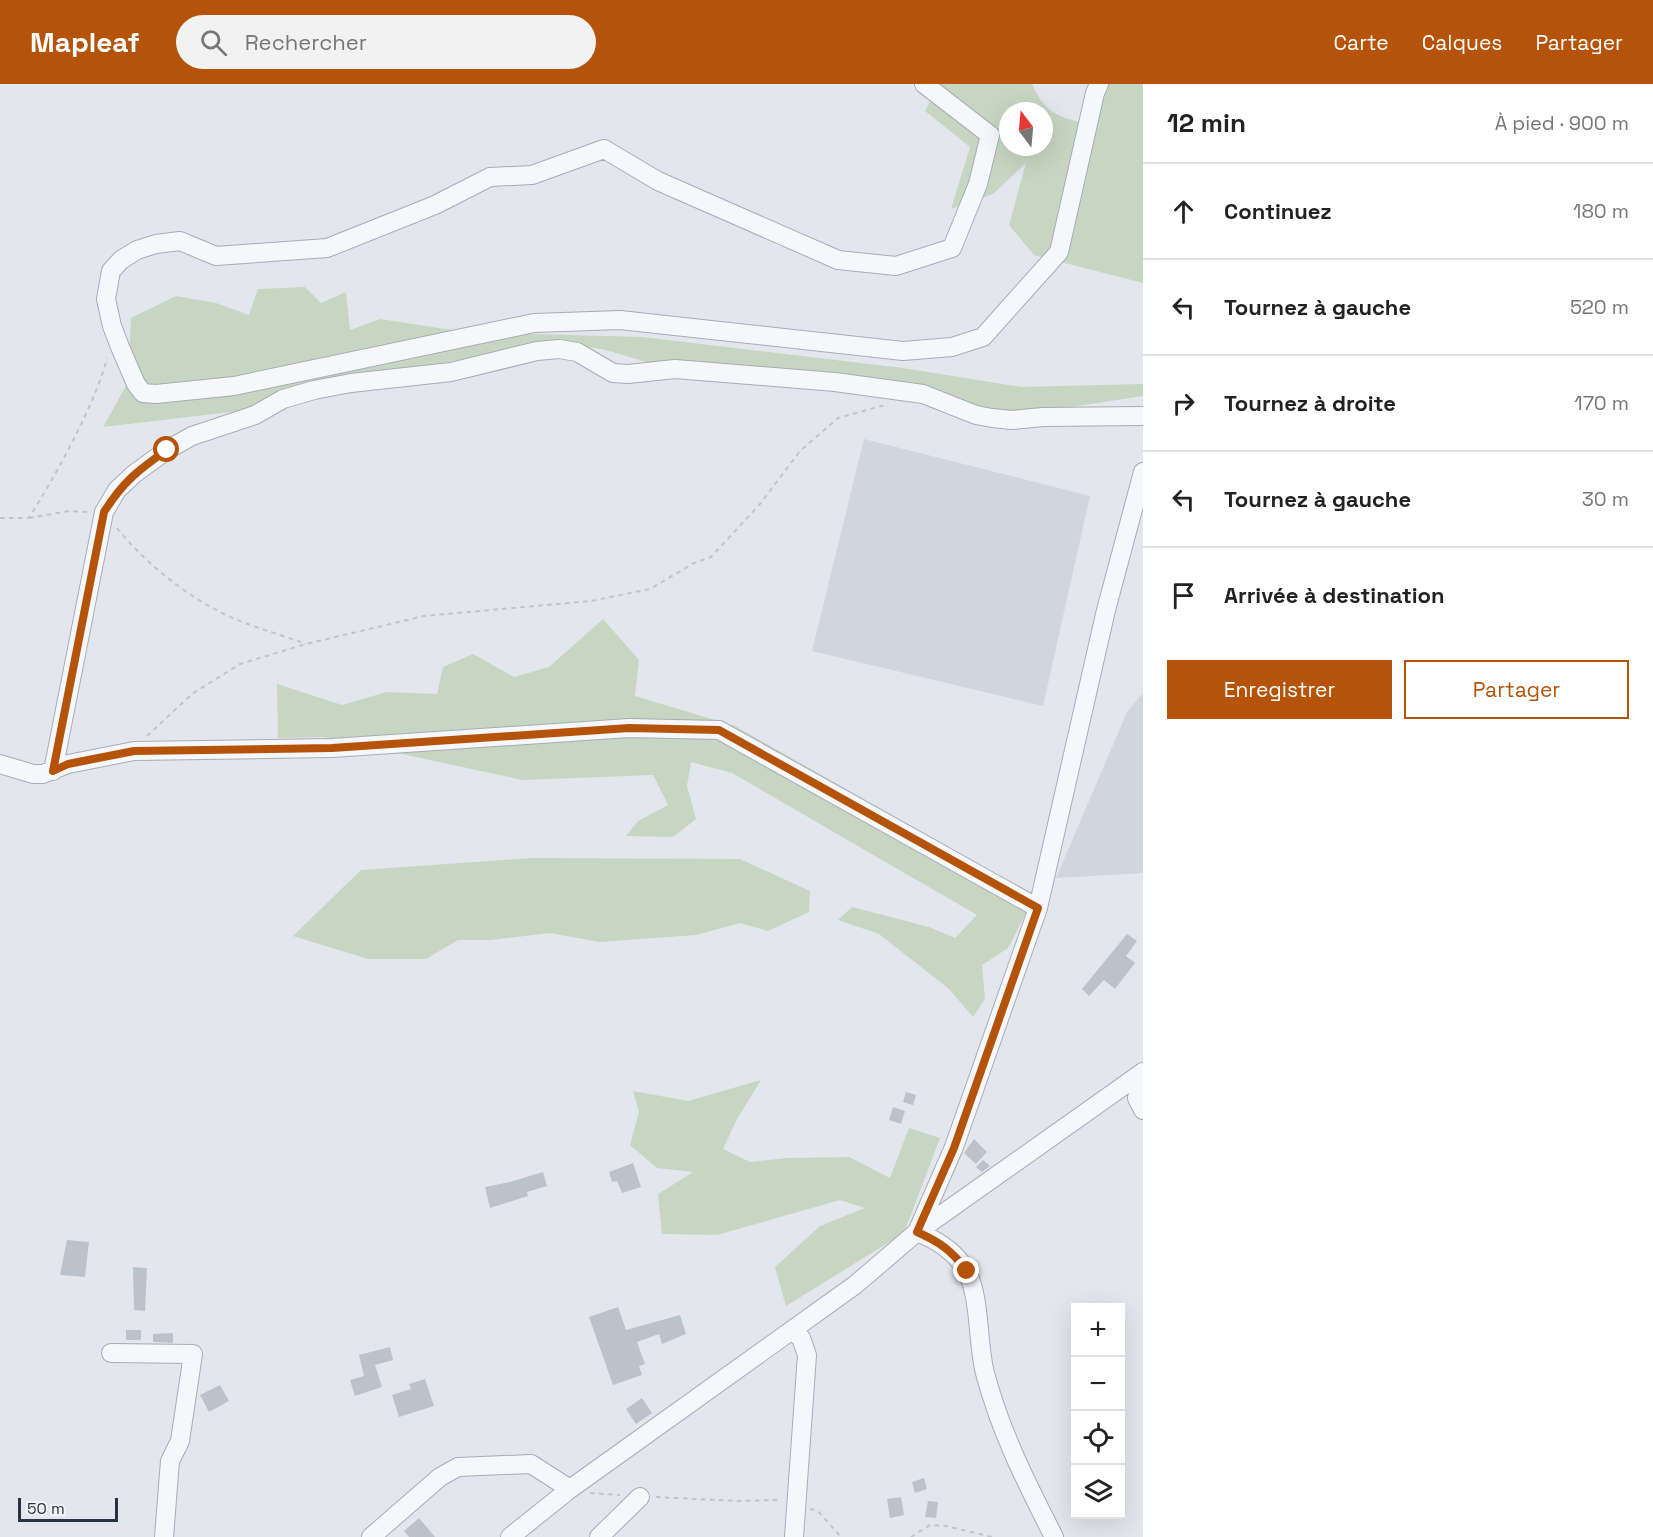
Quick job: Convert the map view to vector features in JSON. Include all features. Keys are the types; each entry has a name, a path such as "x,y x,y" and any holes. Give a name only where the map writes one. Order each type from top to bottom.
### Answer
{"street":[{"path":"924,84 990,135 978,184 952,248 896,266 838,260 658,181 604,149 532,175 490,177 435,205 327,248 216,256 180,241 156,244 137,250 121,260 111,271 106,299 112,326 136,384 143,393 156,394 234,386 534,323 620,320 903,351 952,347 970,343 983,337 1059,252 1095,93 1099,84"},
{"path":"53,771 104,512 117,490 134,474 167,450 192,436 255,415 283,399 351,383 451,372 537,351 559,349 577,352 613,373 628,374 675,369 835,382 922,393 976,415 992,418 1012,420 1043,417 1143,416"},
{"path":"917,1232 954,1148 1038,908 1106,610 1143,472"},
{"path":"0,765 33,774 43,774 68,764 134,751 332,748 629,728 719,730 1038,908"},
{"path":"510,1537 570,1489 855,1286 917,1232 1143,1072"},
{"path":"1143,1072 1137,1098 1143,1110"},
{"path":"917,1232 934,1239 954,1253 967,1271 973,1289 984,1371 1002,1431 1054,1537"},
{"path":"792,1330 801,1338 807,1355 794,1537"},
{"path":"111,1353 193,1354 180,1441 170,1461 164,1537"},
{"path":"371,1537 440,1477 458,1467 531,1464 570,1489"},
{"path":"599,1537 640,1497"}],"path":[{"path":"29,518 83,422 105,369 107,358"},
{"path":"134,751 192,694 240,664 306,644 424,616 591,600 650,589 694,563 711,556 760,504 800,451 838,418 890,404"},
{"path":"0,518 29,518 69,511 104,512 133,549 181,588 224,614 306,644"},
{"path":"570,1489 579,1493 640,1497 738,1501 776,1500 796,1507 818,1510 841,1537"},
{"path":"911,1537 930,1525 945,1526 992,1537"}],"shaded area":[{"path":"864,439 1090,496 1043,706 812,651"},
{"path":"1143,693 1143,873 1056,878 1127,712"}],"green space":[{"path":"939,84 1032,84 1042,102 999,102 999,156 1053,156 1053,112 1080,122 1089,84 1143,84 1143,283 1034,255 1009,225 1026,163 993,194 951,209 970,147 925,111"},
{"path":"305,287 321,303 346,292 350,330 380,319 466,332 643,337 903,368 1021,387 1143,384 1143,396 1025,414 982,407 937,391 657,365 602,349 566,345 534,345 417,368 299,387 239,411 103,427 128,382 131,318 176,296 216,303 249,315 258,289"},
{"path":"603,619 639,660 635,696 735,726 1035,896 1008,948 982,965 985,999 973,1017 949,989 879,934 838,920 852,907 929,927 955,938 977,915 732,773 691,762 687,786 696,819 673,837 626,836 638,821 668,805 653,775 523,780 323,737 278,738 277,684 342,705 387,692 437,694 443,667 473,654 514,677 549,667"},
{"path":"533,858 740,859 810,891 809,912 768,931 740,923 696,935 600,942 550,933 491,940 458,940 426,959 368,959 293,936 361,870"},
{"path":"761,1080 737,1119 723,1149 750,1162 788,1158 849,1157 890,1178 909,1128 940,1138 904,1233 786,1306 775,1267 820,1226 865,1208 840,1200 717,1235 662,1234 658,1194 693,1172 657,1168 630,1145 639,1112 633,1091 688,1101"}],"building":[{"path":"1127,934 1137,941 1126,956 1135,963 1115,989 1104,980 1089,996 1082,989"},
{"path":"906,1092 916,1095 913,1105 903,1102"},
{"path":"893,1107 905,1111 901,1124 889,1120"},
{"path":"974,1139 987,1152 976,1164 964,1153"},
{"path":"983,1160 990,1166 982,1172 976,1167"},
{"path":"633,1163 641,1187 622,1193 617,1181 612,1182 609,1172"},
{"path":"543,1172 547,1186 527,1192 528,1196 490,1208 485,1187"},
{"path":"67,1240 89,1242 85,1277 60,1275"},
{"path":"133,1267 147,1268 145,1311 134,1310"},
{"path":"618,1307 626,1330 680,1315 686,1334 662,1344 659,1334 637,1342 645,1364 639,1366 642,1375 613,1385 589,1317"},
{"path":"126,1330 141,1330 141,1340 126,1340"},
{"path":"173,1333 173,1343 153,1342 153,1334"},
{"path":"390,1347 393,1360 375,1365 382,1387 355,1396 350,1380 364,1376 359,1355"},
{"path":"425,1379 434,1406 399,1417 392,1395 411,1389 409,1384"},
{"path":"220,1385 229,1401 209,1412 200,1395"},
{"path":"642,1398 652,1413 636,1424 626,1409"},
{"path":"924,1478 927,1489 915,1493 912,1482"},
{"path":"901,1497 904,1515 890,1518 887,1499"},
{"path":"928,1501 938,1502 936,1518 925,1517"},
{"path":"419,1518 435,1537 409,1537 404,1531"}],"route":[{"path":"167,450 134,474 117,490 104,512 53,771 68,764 96,757 134,751 332,748 629,728 719,730 1038,908 954,1148 917,1232 934,1239 954,1253 967,1271"}]}
